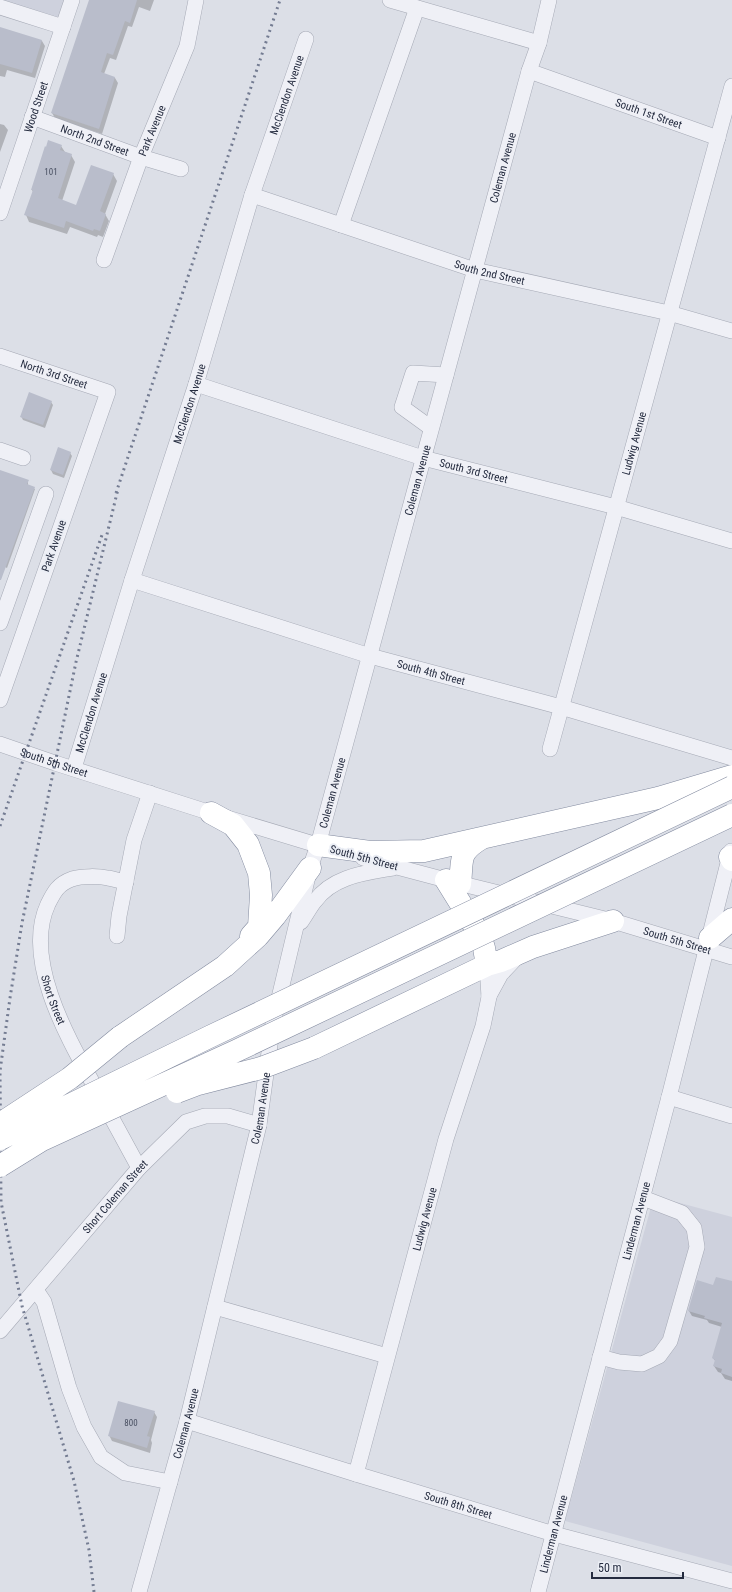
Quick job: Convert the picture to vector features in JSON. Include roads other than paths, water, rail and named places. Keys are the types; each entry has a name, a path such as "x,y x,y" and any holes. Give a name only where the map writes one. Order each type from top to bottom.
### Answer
{"highway":[{"path":"318,845 370,852 424,851 658,798 732,776"},
{"path":"0,1139 207,1038 732,788"},
{"path":"211,813 233,825 248,844 259,873 261,895 259,927 225,966"},
{"path":"0,1166 42,1140 250,1045 732,815"},
{"path":"482,838 474,843 464,853 453,882 480,935 487,965"},
{"path":"0,1124 70,1078 120,1037 225,966 258,936 275,916 310,868"},
{"path":"708,944 732,919"},
{"path":"42,1140 198,1084 261,1068 314,1048 487,965 501,961 533,947 612,921"}],"street":[{"name":"Wood Street","path":"0,213 72,0"},
{"name":"Park Avenue","path":"104,260 142,157 187,46 196,0"},
{"path":"390,0 539,43"},
{"name":"Coleman Avenue","path":"139,1592 187,1421 258,1125 273,1023 310,868 318,845 529,71 539,43 550,0"},
{"path":"0,6 63,27"},
{"path":"341,225 417,8"},
{"name":"McClendon Avenue","path":"74,768 132,580 196,384 252,194 306,39"},
{"name":"South 1st Street","path":"529,71 718,138"},
{"path":"718,138 732,86"},
{"name":"North 2nd Street","path":"32,117 142,157 181,169"},
{"name":"Ludwig Avenue","path":"550,750 718,138"},
{"name":"South 2nd Street","path":"252,194 475,270 669,313 732,331"},
{"name":"North 3rd Street","path":"0,356 108,392"},
{"path":"431,428 402,407 413,373 446,375"},
{"name":"South 3rd Street","path":"196,384 423,458 616,507 732,541"},
{"name":"Park Avenue","path":"0,700 108,392"},
{"path":"0,450 23,458"},
{"path":"0,622 3,606 46,494"},
{"name":"South 4th Street","path":"132,580 370,656 561,707 732,758"},
{"name":"South 5th Street","path":"0,744 211,813 318,845 453,882 708,944 732,957"},
{"path":"117,936 119,916 134,840 150,793"},
{"name":"Linderman Avenue","path":"538,1592 643,1198 731,855"},
{"path":"294,933 315,900 327,889 356,874 398,867"},
{"name":"Short Street","path":"126,882 107,877 85,877 73,879 61,884 54,891 44,912 40,936 41,957 54,1008 66,1034 139,1168"},
{"path":"488,997 501,974 523,951"},
{"name":"Ludwig Avenue","path":"356,1474 446,1139 483,1026 488,997 487,965"},
{"path":"669,1097 732,1116"},
{"name":"Short Coleman Street","path":"0,1331 139,1168 186,1122 205,1116 228,1116 258,1125"},
{"path":"600,1357 619,1362 642,1364 659,1356 670,1341 697,1247 694,1228 682,1213 643,1198"},
{"path":"36,1290 44,1302 69,1388 84,1427 101,1457 125,1473 170,1482"},
{"path":"215,1307 387,1356"},
{"name":"South 8th Street","path":"187,1421 554,1534 732,1581"}],"railway":[{"path":"116,493 280,0"},
{"path":"94,1592 89,1550 74,1481 22,1306 1,1202 0,1071 22,923 76,662 118,489"},
{"path":"0,826 102,535"}]}
